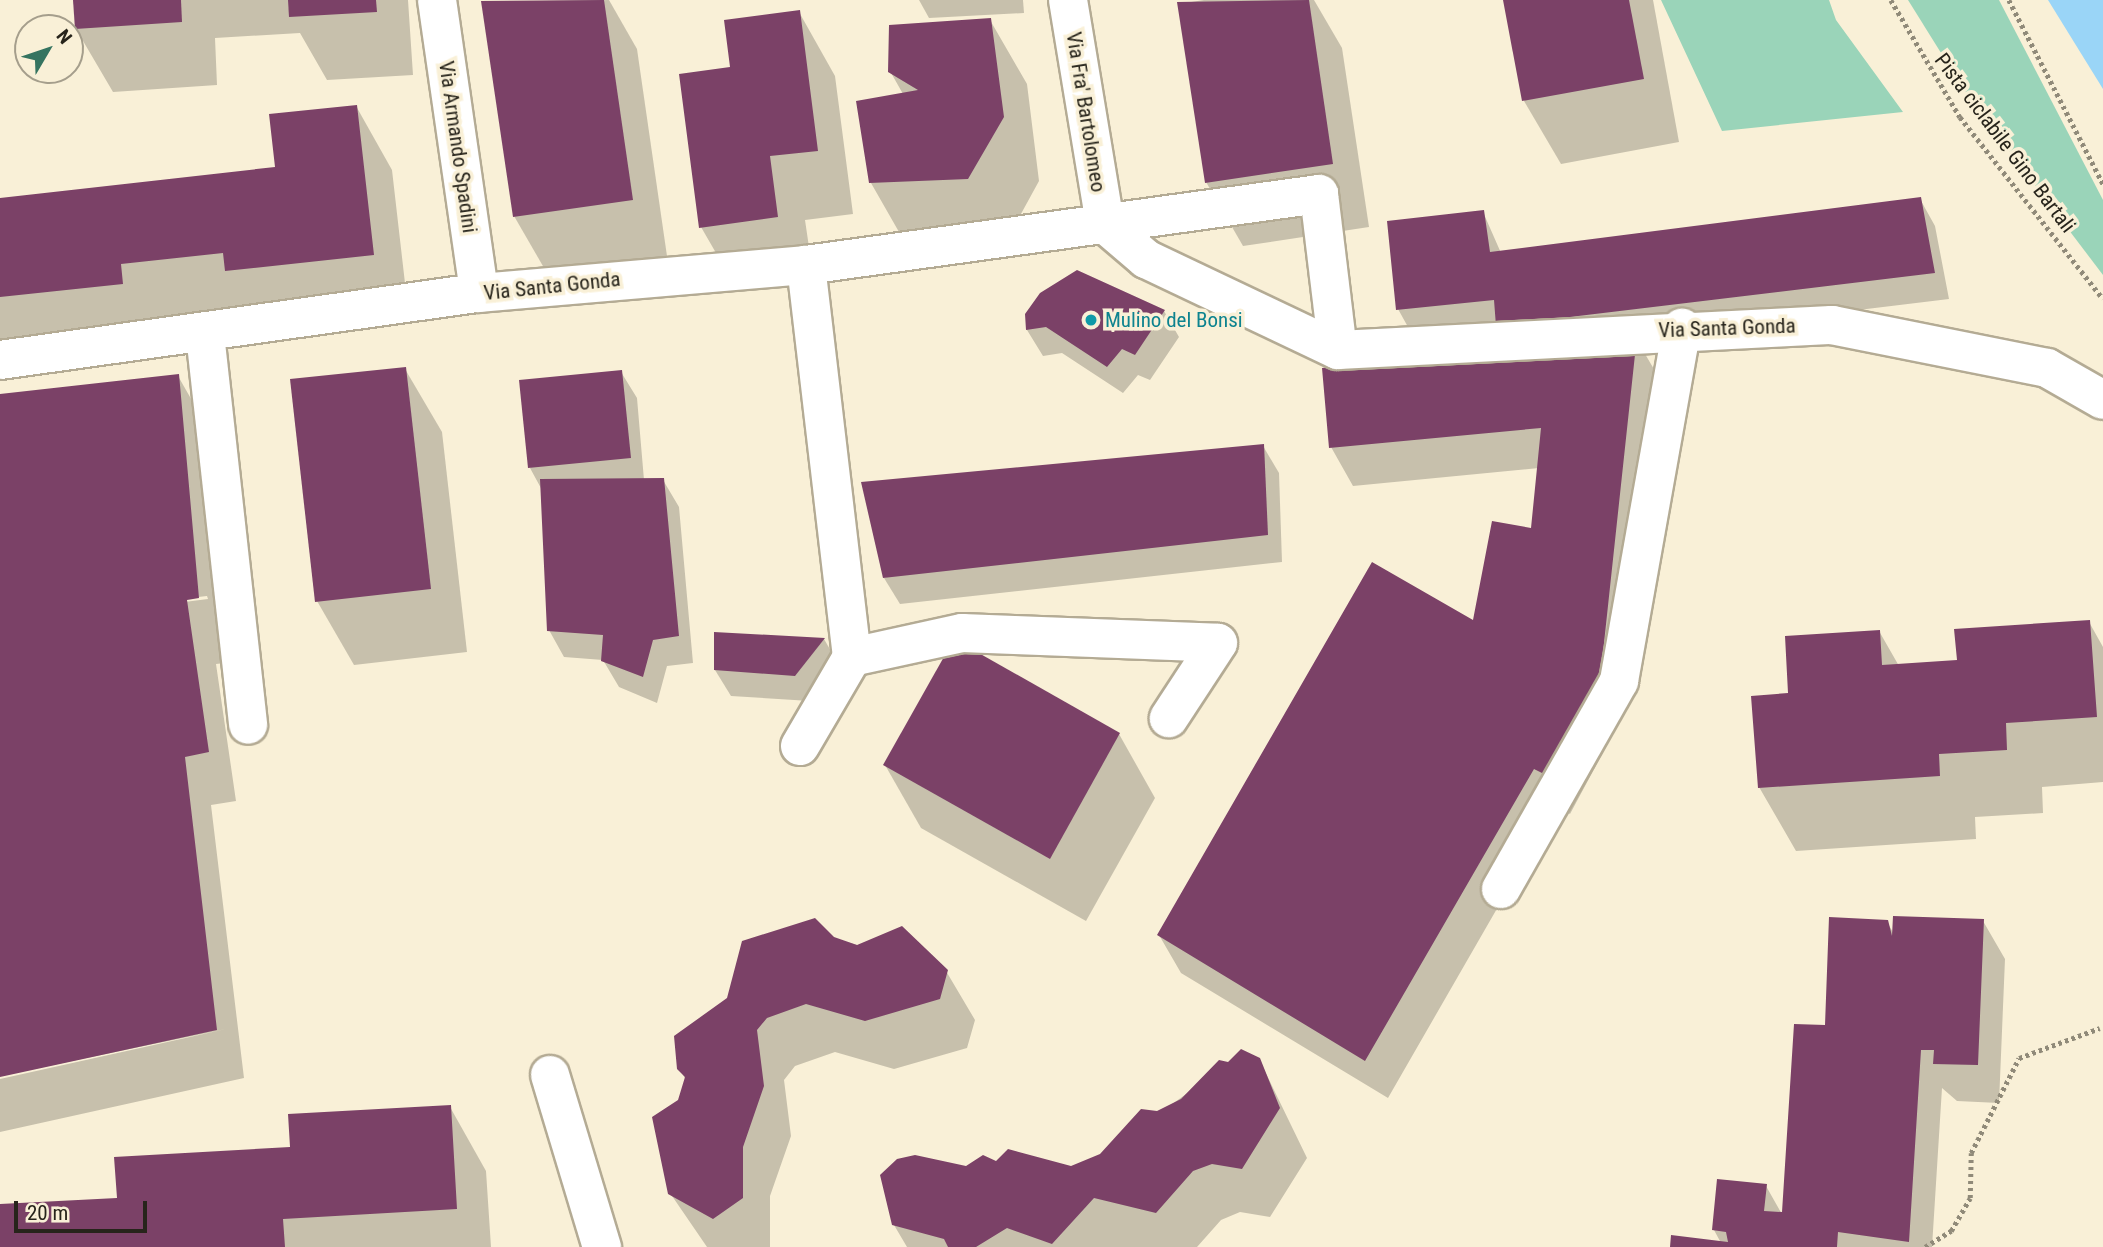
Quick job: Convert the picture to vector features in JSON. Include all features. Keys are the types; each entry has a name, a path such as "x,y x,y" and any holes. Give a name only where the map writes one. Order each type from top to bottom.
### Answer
{"street":[{"name":"Via Armando Spadini","path":"437,0 479,293"},
{"name":"Via Fra' Bartolomeo","path":"1068,0 1105,224"},
{"name":"Via Santa Gonda","path":"0,360 205,334 479,293 806,265 1319,194 1338,350"},
{"name":"Via Santa Gonda","path":"1105,224 1146,259 1338,350 1682,328 1832,325 1943,343 2047,368 2103,400"},
{"path":"800,746 852,657 806,265"},
{"path":"1501,889 1619,681 1682,328"},
{"path":"205,334 248,725"},
{"path":"852,657 962,633 1218,643 1169,718"},
{"path":"550,1075 602,1247"}],"path":[{"name":"Pista ciclabile Gino Bartali","path":"1891,0 1905,35 1959,117 2103,299"},
{"path":"2009,0 2103,184"},
{"path":"1925,1247 1951,1231 1970,1198 1971,1153 2020,1058 2100,1028"}],"green space":[{"path":"1661,0 1829,0 1836,20 1903,112 1722,131"},
{"path":"1908,0 1999,0 2103,200 2103,275 1971,101"}],"water":[{"path":"2048,0 2103,0 2103,89"}],"building":[{"path":"73,0 181,0 182,22 84,28 84,14 74,14"},
{"path":"288,0 376,0 377,12 289,17"},
{"path":"604,0 633,200 513,217 481,1"},
{"path":"1309,0 1333,164 1205,183 1177,2"},
{"path":"1503,0 1629,0 1644,79 1522,101"},
{"path":"800,10 818,151 770,156 778,217 699,228 679,74 730,67 724,20"},
{"path":"991,18 1004,117 968,179 869,183 856,101 918,90 888,72 889,25"},
{"path":"357,105 374,255 225,271 223,253 121,264 123,284 0,297 0,198 275,167 269,114"},
{"path":"1921,197 1935,273 1496,326 1494,300 1396,310 1387,221 1484,210 1490,252"},
{"name":"Mulino del Bonsi","path":"1077,270 1165,310 1135,355 1122,349 1107,367 1046,327 1026,330 1025,314 1040,293"},
{"path":"1637,336 1600,680 1548,776 1534,769 1365,1061 1157,935 1372,562 1473,620 1492,521 1531,528 1541,428 1329,448 1322,368"},
{"path":"406,367 431,589 315,602 290,379"},
{"path":"622,370 631,458 528,468 519,380"},
{"path":"179,374 199,598 187,600 209,752 185,757 217,1030 0,1077 0,394"},
{"path":"1264,444 1268,535 883,578 861,482"},
{"path":"664,478 679,636 653,640 643,677 601,661 603,635 547,631 540,479"},
{"path":"2090,620 2097,717 2006,723 2007,750 1939,754 1940,776 1758,788 1751,696 1788,693 1785,636 1880,630 1882,665 1957,660 1954,629"},
{"path":"714,632 825,638 795,676 714,670"},
{"path":"954,639 1120,733 1050,859 883,765"},
{"path":"1893,916 1984,919 1978,1065 1933,1064 1934,1050 1921,1050 1909,1242 1838,1232 1837,1247 1670,1247 1671,1235 1728,1242 1726,1232 1712,1230 1717,1179 1767,1184 1764,1211 1782,1212 1794,1024 1825,1025 1829,917 1888,920 1892,936"},
{"path":"815,918 834,937 857,945 902,926 948,970 940,999 865,1021 806,1004 767,1018 757,1030 764,1086 743,1147 743,1198 713,1219 668,1194 652,1117 678,1100 685,1077 677,1069 674,1036 727,998 742,941"},
{"path":"1241,1049 1260,1058 1280,1108 1242,1169 1212,1164 1193,1171 1156,1213 1094,1198 1052,1244 1007,1228 976,1247 948,1247 944,1239 892,1225 880,1175 897,1159 915,1155 966,1166 983,1155 996,1161 1008,1149 1071,1166 1100,1154 1141,1109 1157,1111 1181,1099 1219,1060 1228,1062"},
{"path":"451,1105 457,1209 283,1219 285,1247 0,1247 0,1204 117,1198 114,1157 290,1147 288,1114"}],"place":[{"name":"Mulino del Bonsi","path":"1091,320"}]}
